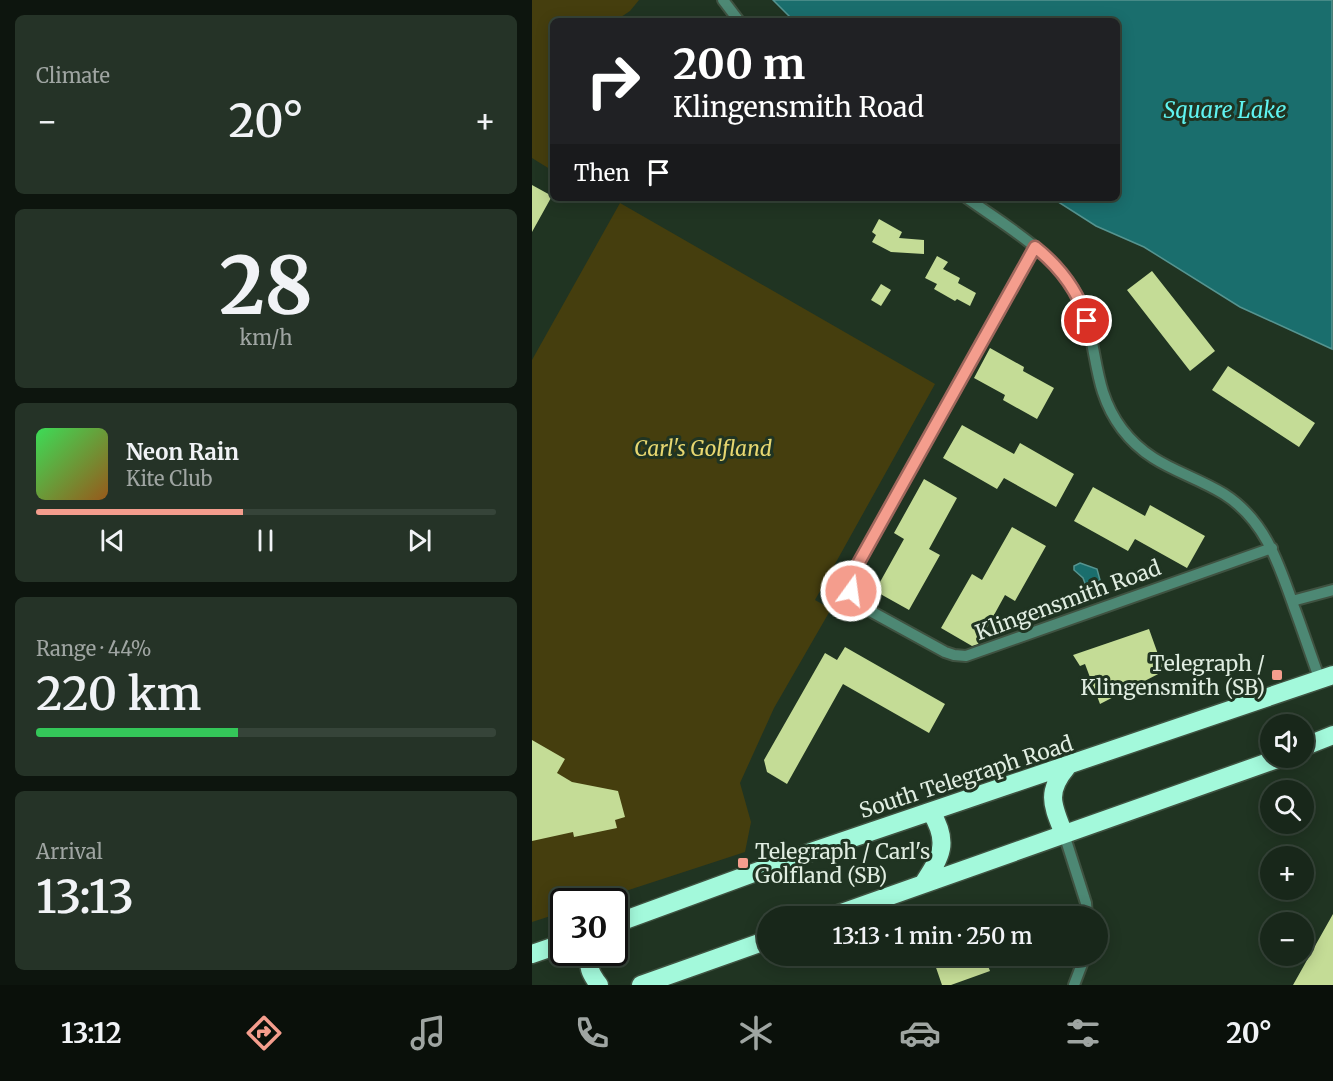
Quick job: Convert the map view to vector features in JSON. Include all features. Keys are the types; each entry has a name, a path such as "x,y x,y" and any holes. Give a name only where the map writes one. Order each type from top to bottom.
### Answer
{"highway":[{"name":"South Telegraph Road","path":"628,919 811,852 1326,678"},
{"path":"1314,743 1333,735"},
{"path":"861,906 1260,765"},
{"path":"1064,834 1052,798 1053,789 1066,767"},
{"path":"924,884 938,861 942,849 942,837 931,812"},
{"path":"641,985 757,944"},
{"path":"532,954 550,948"},
{"path":"588,966 589,972 599,985"}],"street":[{"path":"723,0 737,18"},
{"path":"971,201 1035,247 1062,273 1079,298 1089,330 1099,384 1122,429 1155,460 1215,489 1237,504 1259,527 1272,548 1292,601 1326,678"},
{"name":"Klingensmith Road","path":"1035,247 854,571 851,588 856,602 863,608 945,652 966,656 1272,548"},
{"path":"1292,601 1333,590"},
{"path":"1064,834 1086,906"},
{"path":"1074,985 1081,966"}],"green space":[{"path":"532,0 639,0 630,11 620,18 550,18 550,169 532,158"},
{"name":"Carl's Golfland","path":"620,203 935,384 815,600 831,609 774,708 740,783 751,822 745,852 628,890 628,888 550,888 550,916 532,922 532,360"}],"water":[{"name":"Square Lake","path":"773,0 1332,0 1332,349 1240,307 1144,247 1096,226 1057,201 1120,201 1120,18 791,18"},
{"path":"1080,563 1097,569 1100,580 1086,586 1083,578 1074,570 1074,566"}],"building":[{"path":"532,185 550,195 550,200 532,232"},
{"path":"879,219 902,232 899,238 924,240 924,254 891,252 872,242 876,235 872,232"},
{"path":"937,256 948,262 943,269 960,278 958,283 976,293 970,306 957,299 955,301 934,289 937,284 925,278"},
{"path":"1152,271 1215,351 1190,371 1127,290"},
{"path":"881,284 891,290 881,306 871,300"},
{"path":"990,348 1024,367 1023,371 1054,388 1037,419 1003,400 1005,395 974,378"},
{"path":"1228,366 1315,423 1299,447 1212,390"},
{"path":"962,425 1014,454 1020,443 1074,474 1056,507 1004,478 997,489 943,458"},
{"path":"924,479 957,498 929,549 940,555 909,610 875,591 904,539 894,533"},
{"path":"1093,487 1145,516 1150,505 1205,536 1187,568 1135,539 1128,551 1074,521"},
{"path":"1012,527 1046,546 1015,601 1005,595 978,644 972,646 941,628 972,574 982,580"},
{"path":"1149,629 1164,671 1100,704 1085,664 1080,666 1073,655"},
{"path":"845,647 945,704 929,733 843,684 787,784 767,772 764,760 825,653 837,660"},
{"path":"532,740 565,759 557,773 572,782 618,791 625,817 615,820 617,828 574,837 573,832 532,841"},
{"path":"1333,914 1333,985 1293,985 1304,966 1314,966 1314,948"},
{"path":"935,966 988,966 990,971 951,985 942,985"}],"place":[{"name":"Telegraph / Klingensmith (SB)","path":"1277,675"},
{"name":"Telegraph / Carl's Golfland (SB)","path":"743,863"}],"route":[{"path":"851,591 854,571 1035,247 1054,263 1066,278 1079,298 1087,321"}]}
